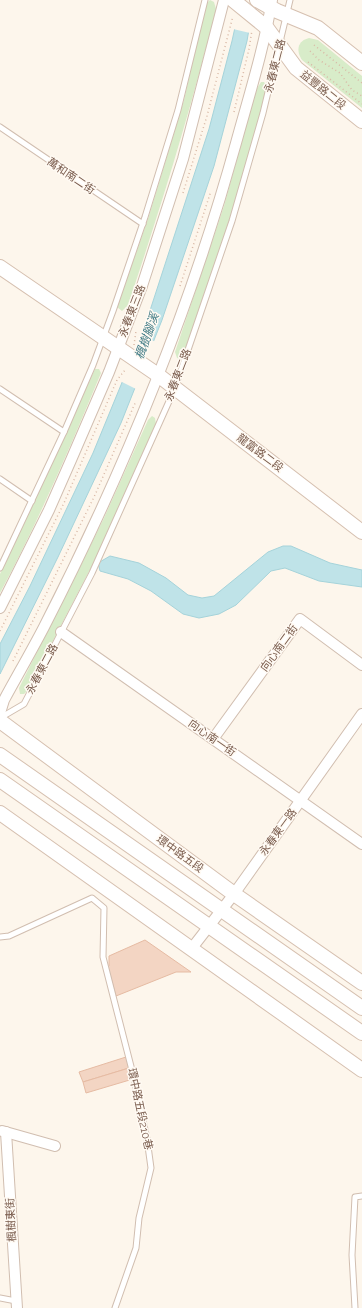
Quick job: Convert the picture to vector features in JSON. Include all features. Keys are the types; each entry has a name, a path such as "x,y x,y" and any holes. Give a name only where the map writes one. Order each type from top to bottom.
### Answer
{"street":[{"name":"永春東三路","path":"0,608 49,510 109,372 142,286 183,159 224,0"},
{"name":"益豐路二段","path":"233,0 280,44 296,68 362,121"},
{"path":"265,3 318,28 362,63"},
{"name":"永春東二路","path":"0,713 4,700 44,628 100,509 178,326 210,232 240,128 259,24 265,3"},
{"path":"0,267 118,347"},
{"name":"龍富路二段","path":"118,347 158,375 362,532"},
{"name":"向心南二街","path":"214,740 300,619 362,665"},
{"name":"向心南一街","path":"62,632 362,844"},
{"name":"永春東一路","path":"192,948 234,894 362,714"},
{"name":"環中路五段","path":"0,719 234,894 362,983"},
{"name":"環中路五段","path":"0,755 362,1008"},
{"path":"0,780 209,928 362,1033"},
{"path":"0,813 362,1070"},
{"path":"3,1131 55,1146"},
{"name":"楓樹東街","path":"3,1131 16,1305"}],"lane":[{"name":"永春東三路","path":"0,568 64,432 93,365 143,224 178,110 205,0"},
{"name":"永春東二路","path":"0,719 24,704 92,573 175,388 232,221 263,113 290,0"},
{"name":"萬和南二街","path":"0,127 143,224"},
{"path":"0,389 64,432"},
{"path":"0,479 32,501"},
{"name":"環中路五段210巷","path":"0,937 9,936 92,898 104,908 102,957 134,1078 147,1139 151,1168 139,1218 136,1248 115,1308"},
{"path":"356,1308 352,1255 355,1197 362,1196"},
{"path":"0,1298 16,1305"}],"path":[{"path":"232,118 249,49 259,24"},
{"path":"314,45 362,83"},
{"path":"310,51 319,60 340,73 352,90 362,96"},
{"path":"304,58 362,104"},
{"path":"179,289 212,186"},
{"path":"134,345 136,332"},
{"path":"10,667 95,495 138,397"}],"green space":[{"path":"210,0 214,2 216,9 186,121 164,195 128,305 122,311 117,307 148,219 184,100 206,4"},
{"path":"309,38 318,40 362,76 362,108 302,60 298,50 302,41"},
{"path":"261,82 264,82 268,88 231,215 184,354 180,359 177,358 175,352 224,206 256,90"},
{"path":"95,369 99,369 101,373 53,484 0,593 0,574"},
{"path":"152,416 155,418 156,424 97,556 27,691 24,694 20,694 19,688 104,518 148,420"}],"water":[{"name":"楓樹腳溪","path":"241,0 254,0 247,41 214,166 162,320 121,423 58,557 0,674 0,644 30,586 93,453 144,329 209,129"},
{"path":"283,546 291,546 330,563 362,570 362,587 319,581 285,568 271,571 236,605 219,614 199,618 183,614 151,591 128,579 100,571 98,563 110,556 139,563 166,578 188,595 202,598 214,596 268,552"}],"pier":[{"path":"239,0 256,0 250,33 233,29"},
{"path":"140,335 156,342 138,390 120,381"}],"building":[{"path":"145,940 191,972 176,972 116,996 108,967 109,956"},
{"path":"126,1057 129,1068 83,1082 79,1072"},
{"path":"129,1068 133,1079 86,1093 83,1082"}]}
